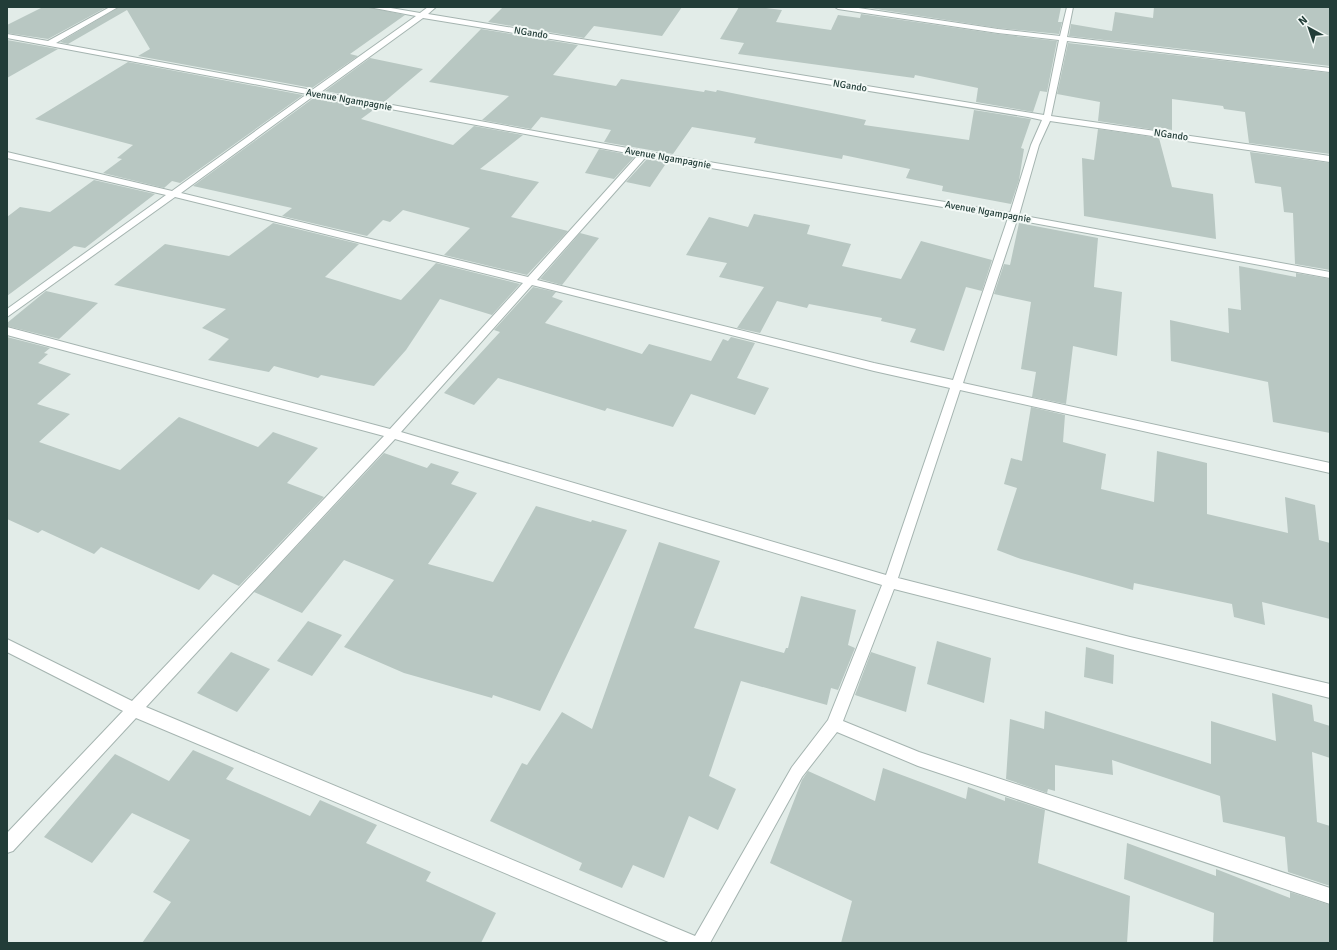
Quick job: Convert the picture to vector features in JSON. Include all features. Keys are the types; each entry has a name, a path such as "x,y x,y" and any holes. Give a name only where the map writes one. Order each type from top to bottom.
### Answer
{"street":[{"path":"49,44 115,7"},
{"name":"NGando","path":"372,7 1047,118 1330,159"},
{"path":"7,314 311,93 433,7"},
{"path":"838,7 998,31 1330,70"},
{"path":"701,943 797,772 834,724 890,582 958,385 1014,216 1035,145 1047,118 1070,7"},
{"name":"Avenue Ngampagnie","path":"7,36 644,154 1014,216 1330,275"},
{"path":"7,845 392,434 644,154"},
{"path":"7,155 531,281 741,335 1330,468"},
{"path":"7,331 392,434 890,582 1330,691"},
{"path":"7,645 135,710 691,943"},
{"path":"834,724 918,759 1330,896"}],"building":[{"path":"43,7 107,7 48,39 7,33 7,25"},
{"path":"119,7 368,7 405,15 350,54 358,56 312,88 138,56 150,49 127,10 68,44 60,42"},
{"path":"503,7 682,7 662,36 594,26 584,38 488,22"},
{"path":"739,7 758,7 782,10 776,22 831,30 838,15 860,18 861,14 1057,41 1047,92 1040,91 1033,112 976,102 978,88 915,75 914,78 738,54 744,43 720,39"},
{"path":"863,7 1061,7 1058,22 1062,22 1059,34 998,28"},
{"path":"1154,7 1330,7 1330,66 1069,36 1071,24 1112,31 1115,12 1153,18"},
{"path":"481,29 578,45 553,75 616,86 621,79 704,92 705,90 716,92 717,90 866,120 864,125 969,140 974,110 1031,119 1021,148 1024,149 1019,180 1011,204 942,191 943,186 906,178 910,169 843,155 842,159 754,143 756,138 692,127 673,154 604,142 611,130 541,117 531,129 482,120 509,96 429,82"},
{"path":"7,40 58,49 7,78"},
{"path":"1068,43 1330,73 1330,154 1249,143 1245,112 1224,109 1223,106 1172,99 1172,130 1156,127 1156,130 1098,121 1100,102 1057,94"},
{"path":"370,58 423,69 384,102 325,91"},
{"path":"128,62 303,95 180,183 172,181 164,188 103,173 122,159 117,158 133,145 35,119"},
{"path":"315,97 376,108 361,119 453,145 474,126 523,135 480,169 539,182 511,217 568,231 527,275 444,255 470,228 403,210 390,222 383,220 367,236 282,216 292,208 193,186"},
{"path":"1098,129 1159,138 1172,187 1213,194 1216,239 1084,216 1082,158 1094,160"},
{"path":"599,149 635,156 614,179 585,173"},
{"path":"1250,152 1330,163 1330,270 1295,264 1293,213 1284,212 1281,187 1255,183"},
{"path":"647,159 667,162 650,187 626,182"},
{"path":"94,180 155,194 85,248 74,246 7,296 7,217 20,207 50,212"},
{"path":"754,214 810,225 807,234 851,244 842,266 901,279 921,241 992,260 982,291 966,287 944,351 910,342 916,329 881,321 882,318 809,304 807,308 777,301 760,333 737,328 764,287 719,277 727,263 686,255 709,217 748,227"},
{"path":"273,223 359,244 325,277 401,300 436,263 520,284 492,315 440,299 406,350 374,386 321,375 318,378 274,366 269,372 208,360 229,339 202,328 226,309 114,285 165,244 229,256"},
{"path":"1019,223 1098,238 1094,287 1122,292 1117,356 1073,346 1066,404 1032,397 1036,372 1021,369 1031,302 994,294 1004,264 1010,265"},
{"path":"580,233 599,238 562,285 540,279"},
{"path":"1239,266 1296,277 1296,273 1330,279 1330,433 1273,422 1268,382 1171,361 1170,320 1229,333 1228,308 1241,310"},
{"path":"533,287 556,292 552,297 563,301 545,323 642,354 649,344 711,361 723,339 728,341 731,337 755,343 737,378 769,388 755,415 691,394 673,427 607,408 605,411 498,378 474,405 444,393 500,332 494,330"},
{"path":"46,291 98,303 59,339 7,326 7,323"},
{"path":"7,337 50,348 44,353 48,354 38,363 71,374 37,404 70,414 39,442 120,470 179,417 258,447 273,432 318,448 287,483 324,497 239,586 213,574 199,590 101,547 94,554 42,530 38,533 7,519"},
{"path":"1031,407 1065,415 1063,442 1106,454 1101,489 1154,502 1157,451 1207,463 1207,514 1288,533 1285,497 1315,505 1319,540 1330,543 1330,619 1262,602 1265,625 1234,617 1232,604 1134,583 1133,590 1021,559 997,550 1017,488 1004,484 1011,458 1022,461"},
{"path":"384,453 427,468 431,463 459,472 451,484 477,493 428,564 493,582 536,506 591,522 592,520 627,530 540,711 493,695 492,698 404,673 344,647 394,580 344,560 302,613 254,592"},
{"path":"659,542 720,561 694,628 784,653 786,648 788,648 801,596 856,610 848,645 855,648 838,690 831,688 827,705 741,681 709,776 736,789 718,830 689,816 664,878 633,865 622,888 579,870 582,863 490,821 522,763 527,765 562,712 592,729"},
{"path":"308,621 342,635 312,676 277,661"},
{"path":"937,641 991,658 984,703 927,684"},
{"path":"1086,647 1114,655 1113,684 1084,677"},
{"path":"231,652 270,669 237,712 197,693"},
{"path":"871,652 916,667 906,712 855,695"},
{"path":"1272,693 1312,705 1314,721 1330,726 1330,758 1312,752 1317,822 1330,826 1330,886 1288,872 1285,837 1223,822 1220,796 1112,760 1113,775 1055,765 1055,791 1048,789 1047,793 1006,779 1010,719 1044,729 1045,711 1211,764 1211,721 1276,741"},
{"path":"193,750 234,768 226,779 310,816 320,800 377,825 366,843 431,872 426,881 496,913 481,943 142,943 171,902 153,892 190,840 132,813 92,863 44,837 115,754 169,781"},
{"path":"883,768 966,799 968,787 1005,801 1005,797 1045,810 1038,863 1130,896 1127,943 841,943 852,901 770,863 802,780 808,771 875,801"},
{"path":"1127,843 1216,876 1216,869 1290,898 1290,892 1330,905 1330,943 1213,943 1214,913 1124,879"}]}
